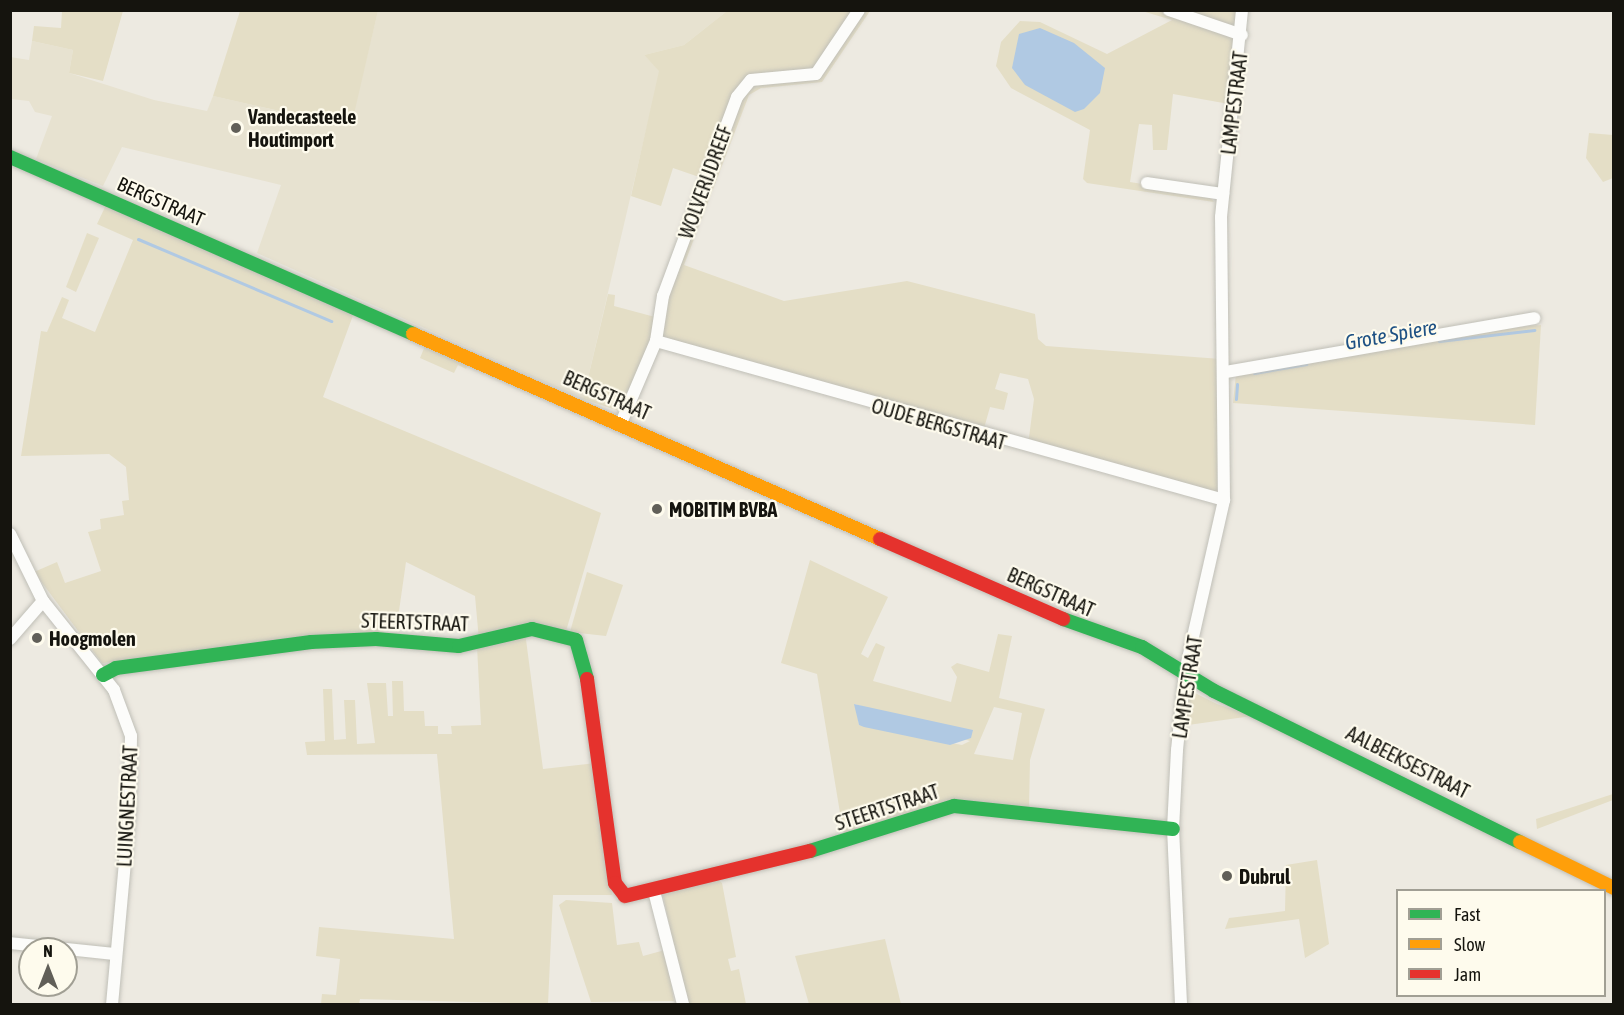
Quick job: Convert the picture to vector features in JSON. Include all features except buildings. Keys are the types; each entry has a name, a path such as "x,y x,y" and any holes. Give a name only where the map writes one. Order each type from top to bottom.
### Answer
{"street":[{"name":"WOLVERIJDREEF","path":"621,423 656,341 663,296 743,87 771,76 816,74 860,10"},
{"path":"1169,10 1242,34"},
{"name":"LAMPESTRAAT","path":"1181,1005 1173,830 1185,672 1224,500 1226,372 1223,194 1242,34 1242,10"},
{"name":"BERGSTRAAT","path":"10,157 1096,633 1142,647 1185,672"},
{"path":"1147,183 1223,194"},
{"path":"1226,372 1534,318"},
{"name":"OUDE BERGSTRAAT","path":"656,341 1224,500"},
{"name":"LUINGNESTRAAT","path":"10,534 44,601 103,675 127,719 132,752 112,1005"},
{"path":"10,639 44,601"},
{"name":"STEERTSTRAAT","path":"103,675 116,668 311,642 376,639 459,646 523,629 566,636 582,647 615,883 625,896 654,891 700,875 842,843 954,806 1173,830"},
{"name":"AALBEEKSESTRAAT","path":"1185,672 1614,888"},
{"path":"654,891 683,1005"},
{"path":"10,943 115,954"}],"shaded area":[{"path":"62,11 123,11 103,81 69,73 73,50 32,41 34,26 61,28"},
{"path":"240,11 378,11 351,127 213,96"},
{"path":"378,11 727,11 684,45 644,55 660,71 583,399 257,253 281,185 122,147 103,186 36,159 52,116 35,112 29,101 11,99 10,57 29,60 32,41 73,50 69,73 154,100 207,111 213,96 350,127"},
{"path":"727,11 856,11 818,70 751,78 702,178 673,168 661,206 631,196 659,71 644,55 684,45"},
{"path":"863,11 870,11 822,82 761,88 749,95 684,265 784,301 907,281 1035,314 1038,339 1046,346 1221,359 1217,495 1028,445 1034,399 1028,379 1000,373 995,389 1008,393 1004,410 990,407 983,432 660,339 664,307 731,119 751,85 824,73"},
{"path":"1142,11 1161,11 1235,36 1229,104 1173,94 1167,150 1153,150 1152,125 1139,124 1130,182 1209,195 1214,202 1087,183 1083,179 1090,130 1011,88 996,66 1001,42 1020,21 1040,22 1107,54 1172,20"},
{"path":"1178,11 1238,11 1235,27"},
{"path":"1589,133 1613,135 1613,178 1603,182 1586,158"},
{"path":"106,205 355,310 323,397 601,513 566,631 479,640 475,596 406,562 397,625 384,625 383,637 102,663 34,572 57,562 65,583 101,571 88,532 101,529 100,519 124,515 122,501 129,500 126,467 109,454 21,456 41,331 47,332 62,297 69,300 62,318 95,332 133,240 97,224"},
{"path":"87,233 99,238 76,292 66,287"},
{"path":"608,294 615,295 614,306 655,317 649,354 622,412 583,399"},
{"path":"1541,325 1535,425 1233,403 1236,374 1456,333"},
{"path":"427,341 470,360 466,369 458,365 454,373 420,358"},
{"path":"810,560 888,597 861,654 868,658 876,643 885,647 873,681 951,702 957,677 951,667 957,663 989,672 998,634 1012,636 999,698 1045,709 1030,760 1029,808 977,801 844,837 817,674 781,663","holes":["855,704 970,741 962,745 859,725","994,707 1022,713 1013,760 974,754"]},
{"path":"587,572 623,585 606,636 570,632"},
{"path":"525,632 543,769 596,763 612,895 553,895 548,1004 360,999 359,1004 321,1004 322,994 336,995 340,959 316,956 319,927 454,939 437,754 307,755 305,742 325,741 323,689 332,689 334,740 346,739 344,700 355,700 357,744 375,743 367,683 386,683 388,716 393,716 392,681 403,681 404,711 424,711 425,726 438,726 438,734 452,734 451,726 481,725 477,646"},
{"path":"1185,688 1217,704 1252,716 1181,726"},
{"path":"1613,794 1613,800 1537,829 1536,819"},
{"path":"1317,860 1329,944 1305,958 1299,919 1225,929 1229,918 1285,911 1286,865"},
{"path":"713,876 722,883 736,957 728,959 731,971 739,969 746,1004 686,1004 663,895"},
{"path":"566,900 612,903 617,945 639,942 643,956 665,950 674,1001 591,1002 559,905"},
{"path":"885,939 901,1004 809,1004 795,956"}],"water":[{"path":"1040,28 1074,43 1105,68 1100,93 1084,109 1075,112 1025,85 1012,68 1019,34"},
{"path":"854,704 973,730 971,738 950,745 864,727 859,725"}],"waterway":[{"path":"138,239 331,321"},
{"name":"Grote Spiere","path":"1439,341 1534,330"},
{"name":"Grote Spiere","path":"1254,373 1306,364"},
{"name":"Grote Spiere","path":"1236,399 1237,384"}],"traffic: fast":[{"path":"10,157 413,334"},
{"path":"1063,619 1142,647 1214,691 1520,842"},
{"path":"103,675 116,668 311,642 376,639 459,646 532,629 576,640 587,679"},
{"path":"810,851 954,806 1173,829"}],"traffic: slow":[{"path":"413,334 880,539"},
{"path":"1520,842 1614,888"}],"traffic: jam":[{"path":"880,539 1063,619"},
{"path":"587,679 615,883 625,896 810,851"}],"place":[{"name":"Vandecasteele Houtimport","path":"236,128"},
{"name":"MOBITIM BVBA","path":"657,509"},
{"name":"Hoogmolen","path":"37,638"},
{"name":"Dubrul","path":"1227,876"}]}
